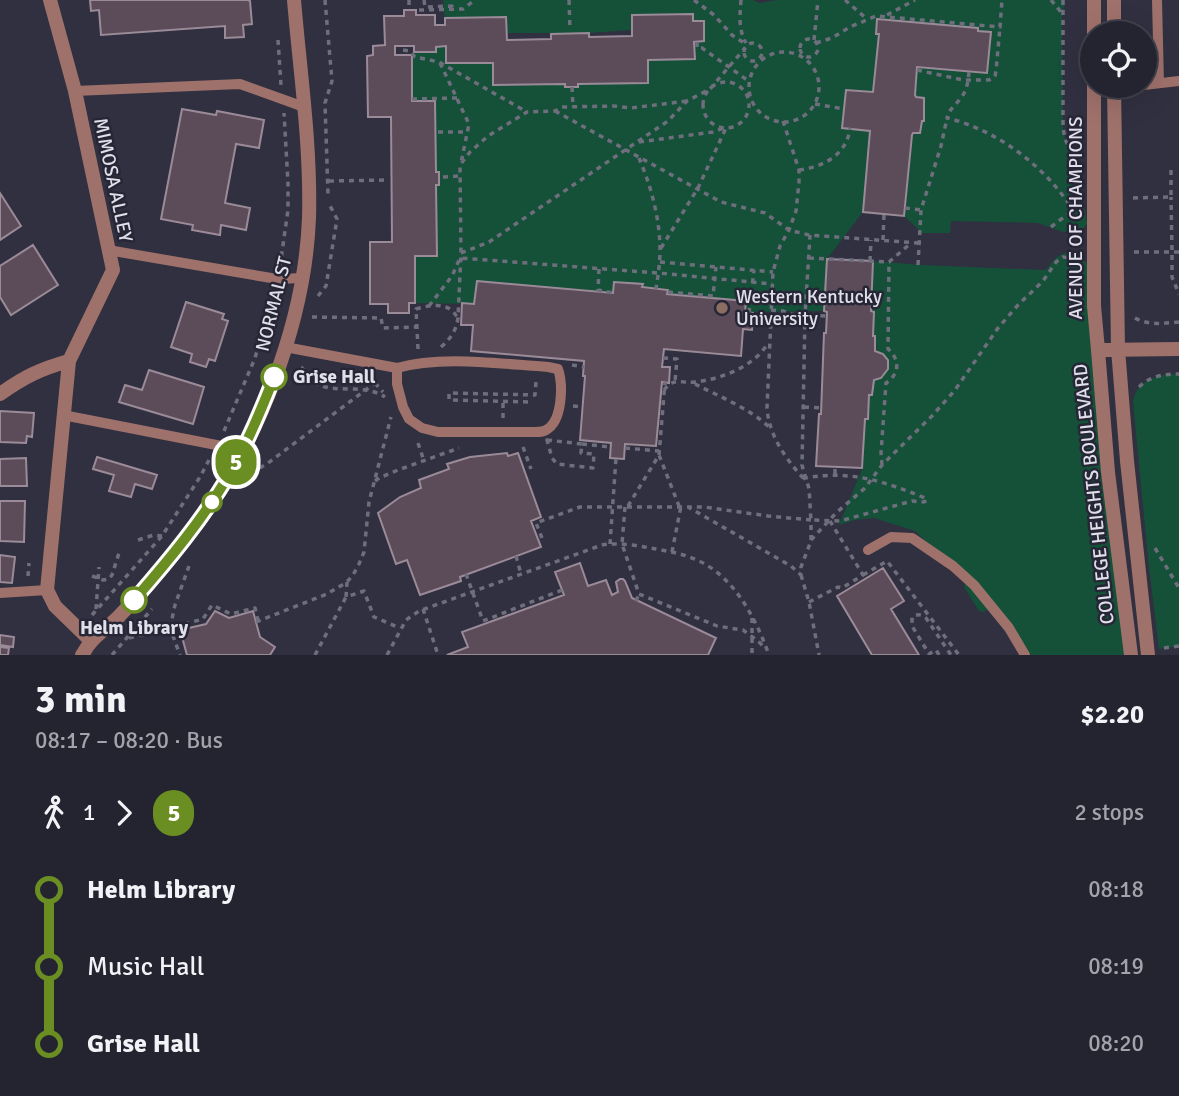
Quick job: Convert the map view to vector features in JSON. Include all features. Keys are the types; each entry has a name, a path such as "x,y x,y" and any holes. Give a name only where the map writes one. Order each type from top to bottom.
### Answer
{"street":[{"name":"MIMOSA ALLEY","path":"47,590 69,361 113,270 75,91 50,0"},
{"name":"NORMAL ST","path":"82,655 91,641 121,615 174,554 212,502 242,450 285,347 306,262 309,217 309,166 294,0"},
{"path":"1094,0 1094,21"},
{"path":"1114,0 1114,21"},
{"name":"AVENUE OF CHAMPIONS","path":"1094,98 1094,306 1097,350"},
{"name":"AVENUE OF CHAMPIONS","path":"1114,98 1118,349"},
{"name":"COLLEGE HEIGHTS BOULEVARD","path":"1118,349 1127,461 1153,652"},
{"name":"COLLEGE HEIGHTS BOULEVARD","path":"1131,655 1108,472 1097,350 1179,349"},
{"path":"0,394 27,376 69,361"},
{"path":"47,590 55,606 91,641"}],"lane":[{"path":"1157,0 1159,83 1179,81"},
{"path":"75,91 240,84 304,107"},
{"path":"108,250 277,279 303,278"},
{"path":"285,347 397,368 409,364 442,361 558,369 560,405 555,421 547,430 438,432 422,428 409,419 397,384 397,368"},
{"path":"63,415 242,450"},
{"path":"868,550 891,537 912,538 953,566 974,586 1009,628 1025,655"},
{"path":"0,593 47,590"}],"path":[{"path":"409,0 409,6"},
{"path":"424,0 425,6 452,6 452,10"},
{"path":"419,10 463,9 475,0"},
{"path":"569,0 570,30"},
{"path":"694,0 746,46"},
{"path":"741,0 740,26 746,46 744,52 747,58 753,61 783,52 810,57 816,53 818,0"},
{"path":"845,0 867,20"},
{"path":"885,16 915,0"},
{"path":"917,70 968,80 985,81 995,76 1002,0"},
{"path":"1051,0 1059,9 1062,18"},
{"path":"1063,0 1063,127 1065,139 1077,164"},
{"path":"429,306 452,276 461,255 489,242 668,121 687,101 710,89 723,83 732,83 741,88 755,106 772,120 790,121 810,111 819,91 819,79 800,50 802,42 808,39 815,42 832,38 876,16 1000,27"},
{"path":"99,567 95,577 96,611 162,536 200,477 244,387 255,358 267,322 284,243 289,183 278,38"},
{"path":"697,42 697,48 702,48 750,82"},
{"path":"637,142 713,132 736,126 744,119 748,109 753,70 763,52 756,42 746,46 707,93 704,102 706,116 712,124 726,128"},
{"path":"403,50 410,51 415,57 439,62 527,112"},
{"path":"439,62 469,124 460,166 461,255 457,328 440,348"},
{"path":"918,265 921,210 941,146 947,113 964,94 969,72"},
{"path":"572,87 573,107"},
{"path":"412,99 457,98"},
{"path":"460,166 470,152 488,136 527,112 555,111 562,107 631,108 687,101"},
{"path":"814,104 844,109"},
{"path":"555,111 721,202 765,214 789,230 810,235 918,243"},
{"path":"947,118 979,128 1014,150 1043,173 1075,210 1051,227"},
{"path":"770,428 767,408 773,272 798,197 799,170 783,121"},
{"path":"660,248 698,188 726,128"},
{"path":"799,170 834,158 845,145 850,128"},
{"path":"438,132 467,132"},
{"path":"638,156 650,185 660,248 656,289"},
{"path":"1171,170 1172,277 1179,294"},
{"path":"443,177 460,176"},
{"path":"329,181 387,180"},
{"path":"1124,198 1171,197"},
{"path":"905,208 921,210"},
{"path":"883,240 884,214"},
{"path":"804,478 805,316 810,235"},
{"path":"870,261 872,240"},
{"path":"809,258 889,262 911,243"},
{"path":"1125,252 1179,252"},
{"path":"461,255 772,285"},
{"path":"811,541 836,513 872,480 882,465 916,434 955,390 998,328 1043,281 1056,262 1063,257 1079,260"},
{"path":"659,262 773,272"},
{"path":"882,465 886,383 895,375 897,366 896,358 888,349 889,262"},
{"path":"668,292 713,296 716,267"},
{"path":"600,269 598,290 613,293"},
{"path":"749,313 754,270"},
{"path":"418,351 415,309 429,306 449,307 458,318"},
{"path":"771,310 805,316 827,316"},
{"path":"1131,313 1146,323 1179,322"},
{"path":"309,317 382,318 383,328 417,327"},
{"path":"664,390 675,381 693,383 738,369 764,349 770,338"},
{"path":"663,358 677,359 675,381"},
{"path":"295,365 305,369 315,384 368,390 387,398"},
{"path":"528,402 449,400 449,393 535,395 536,380 570,384 572,366"},
{"path":"1134,395 1139,386 1147,380 1167,374 1179,374"},
{"path":"665,382 659,453 680,506 672,552"},
{"path":"246,477 376,383"},
{"path":"693,383 761,419 770,428 788,460 809,488 811,541 801,567 801,575 819,655"},
{"path":"804,407 822,408"},
{"path":"127,639 203,619 212,605 231,614 254,608 257,621 337,590 353,575 364,552 366,515 391,413"},
{"path":"415,438 424,461"},
{"path":"582,444 581,453 594,454 593,468 557,464 552,458 547,440 610,447"},
{"path":"521,441 531,469"},
{"path":"374,483 388,474 469,444"},
{"path":"625,448 659,453"},
{"path":"636,601 639,594 622,544 626,507 659,453"},
{"path":"610,544 617,458"},
{"path":"835,467 835,474"},
{"path":"542,538 536,523 580,507 680,506 840,521 912,501 927,501 915,494 859,476 835,474 804,478"},
{"path":"688,507 795,568 801,575"},
{"path":"830,521 863,575"},
{"path":"138,540 154,535 162,536"},
{"path":"387,655 400,628 412,615 423,609 610,544 672,552 701,562 716,571 736,591 768,653"},
{"path":"95,577 106,580 111,578 119,553"},
{"path":"516,556 521,574"},
{"path":"809,601 838,587 842,588 887,561 959,655"},
{"path":"180,655 170,628 189,566"},
{"path":"466,574 483,621 562,590"},
{"path":"316,655 346,597 346,582"},
{"path":"346,597 364,591 374,617 400,628"},
{"path":"639,594 717,626 743,630 753,636 768,653"},
{"path":"423,609 438,655"},
{"path":"939,655 936,650 928,654 912,626 912,617 915,615 926,618 951,655"},
{"path":"751,616 752,655"},
{"path":"944,646 950,643"},
{"path":"1153,652 1179,646"}],"green space":[{"path":"443,0 753,0 759,3 777,0 1065,0 1062,18 1063,127 1078,170 1087,224 1083,229 1063,232 1038,223 951,221 950,233 922,233 904,216 913,135 920,133 924,120 923,98 916,96 917,67 987,73 991,32 876,34 879,34 873,92 846,90 842,127 870,131 863,212 827,259 824,311 745,312 745,301 667,294 667,290 642,287 642,284 614,282 613,293 477,281 474,304 416,303 415,256 437,256 436,185 439,185 439,172 436,172 412,101 411,55 414,52 436,52 436,46 445,46 446,63 493,63 493,85 565,84 565,87 578,87 578,84 648,83 648,60 694,59 694,42 704,41 704,21 693,21 693,14 632,15 631,30 507,33 506,17 445,18"},
{"path":"1066,253 1082,257 1087,264 1125,655 1031,655 996,605 983,612 979,611 964,587 966,579 915,531 874,518 839,525 862,469 869,395 872,395 874,380 881,378 888,369 886,358 877,351 873,336 873,261 1046,270 1057,257"},
{"path":"1167,374 1179,374 1179,646 1159,649 1133,402 1137,390 1145,382"}],"building":[{"path":"90,0 248,0 252,24 243,25 244,37 225,38 225,26 101,35 99,10 91,11"},
{"path":"404,10 416,10 416,15 435,15 435,25 445,25 445,18 506,17 507,40 551,39 551,34 632,36 632,15 693,14 693,21 704,21 704,41 694,42 695,59 648,60 648,83 578,84 578,87 565,87 565,84 493,85 493,63 446,63 446,46 436,47 436,52 414,52 414,46 395,46 395,55 412,55 412,101 435,101 436,172 439,172 439,185 436,185 437,256 415,256 415,303 409,303 409,313 388,313 388,304 370,304 370,242 392,242 391,117 368,117 367,56 373,55 373,46 385,45 384,16 404,16"},
{"path":"877,19 978,28 978,31 991,32 987,73 917,67 915,95 924,98 924,121 920,133 912,135 904,216 863,212 870,131 842,128 846,90 873,92 879,34 876,34"},
{"path":"182,109 216,115 217,111 264,120 259,148 236,144 225,203 250,208 246,230 221,225 220,235 192,230 193,225 161,219"},
{"path":"0,193 21,226 0,240"},
{"path":"33,245 58,285 11,315 0,297 0,266"},
{"path":"827,259 873,261 871,311 874,312 875,351 888,360 888,369 881,378 874,380 872,395 869,395 862,468 816,466 826,333 827,312 824,311"},
{"path":"477,281 613,293 614,282 643,284 642,287 668,290 667,294 746,301 745,312 753,313 752,330 743,329 741,356 664,349 662,367 670,367 669,383 662,382 656,446 625,444 624,459 610,458 611,443 580,440 584,361 471,351 473,325 461,325 462,303 474,304"},
{"path":"186,302 224,314 222,319 228,321 215,361 209,359 206,367 190,362 192,354 171,347"},
{"path":"149,370 204,387 193,424 119,402 125,385 142,390"},
{"path":"0,411 34,413 32,437 27,436 26,443 0,442"},
{"path":"507,453 508,456 518,453 541,517 531,521 541,547 460,577 461,581 420,595 407,560 396,564 378,513 400,497 421,488 419,480 449,469 447,464 470,457"},
{"path":"97,457 157,475 152,489 135,484 131,497 109,491 114,475 93,469"},
{"path":"26,458 27,486 0,486 0,459"},
{"path":"0,501 25,501 24,542 0,541"},
{"path":"0,555 15,557 12,583 0,582"},
{"path":"580,563 588,586 606,580 612,595 618,592 616,582 623,579 632,598 716,638 708,655 447,655 468,647 462,632 564,595 555,572"},
{"path":"883,568 904,601 891,609 919,655 872,655 837,596"},
{"path":"215,611 229,618 253,611 260,637 275,647 270,655 187,655 180,630 206,624"},
{"path":"0,635 14,637 13,647 0,645"},
{"path":"0,647 9,648 8,655 0,655"}],"bus line":[{"name":"5","path":"134,600 195,527 229,475 274,377"}],"place":[{"name":"Western Kentucky University","path":"722,308"},
{"name":"Grise Hall","path":"274,377"},
{"name":"Helm Library","path":"134,600"}]}
